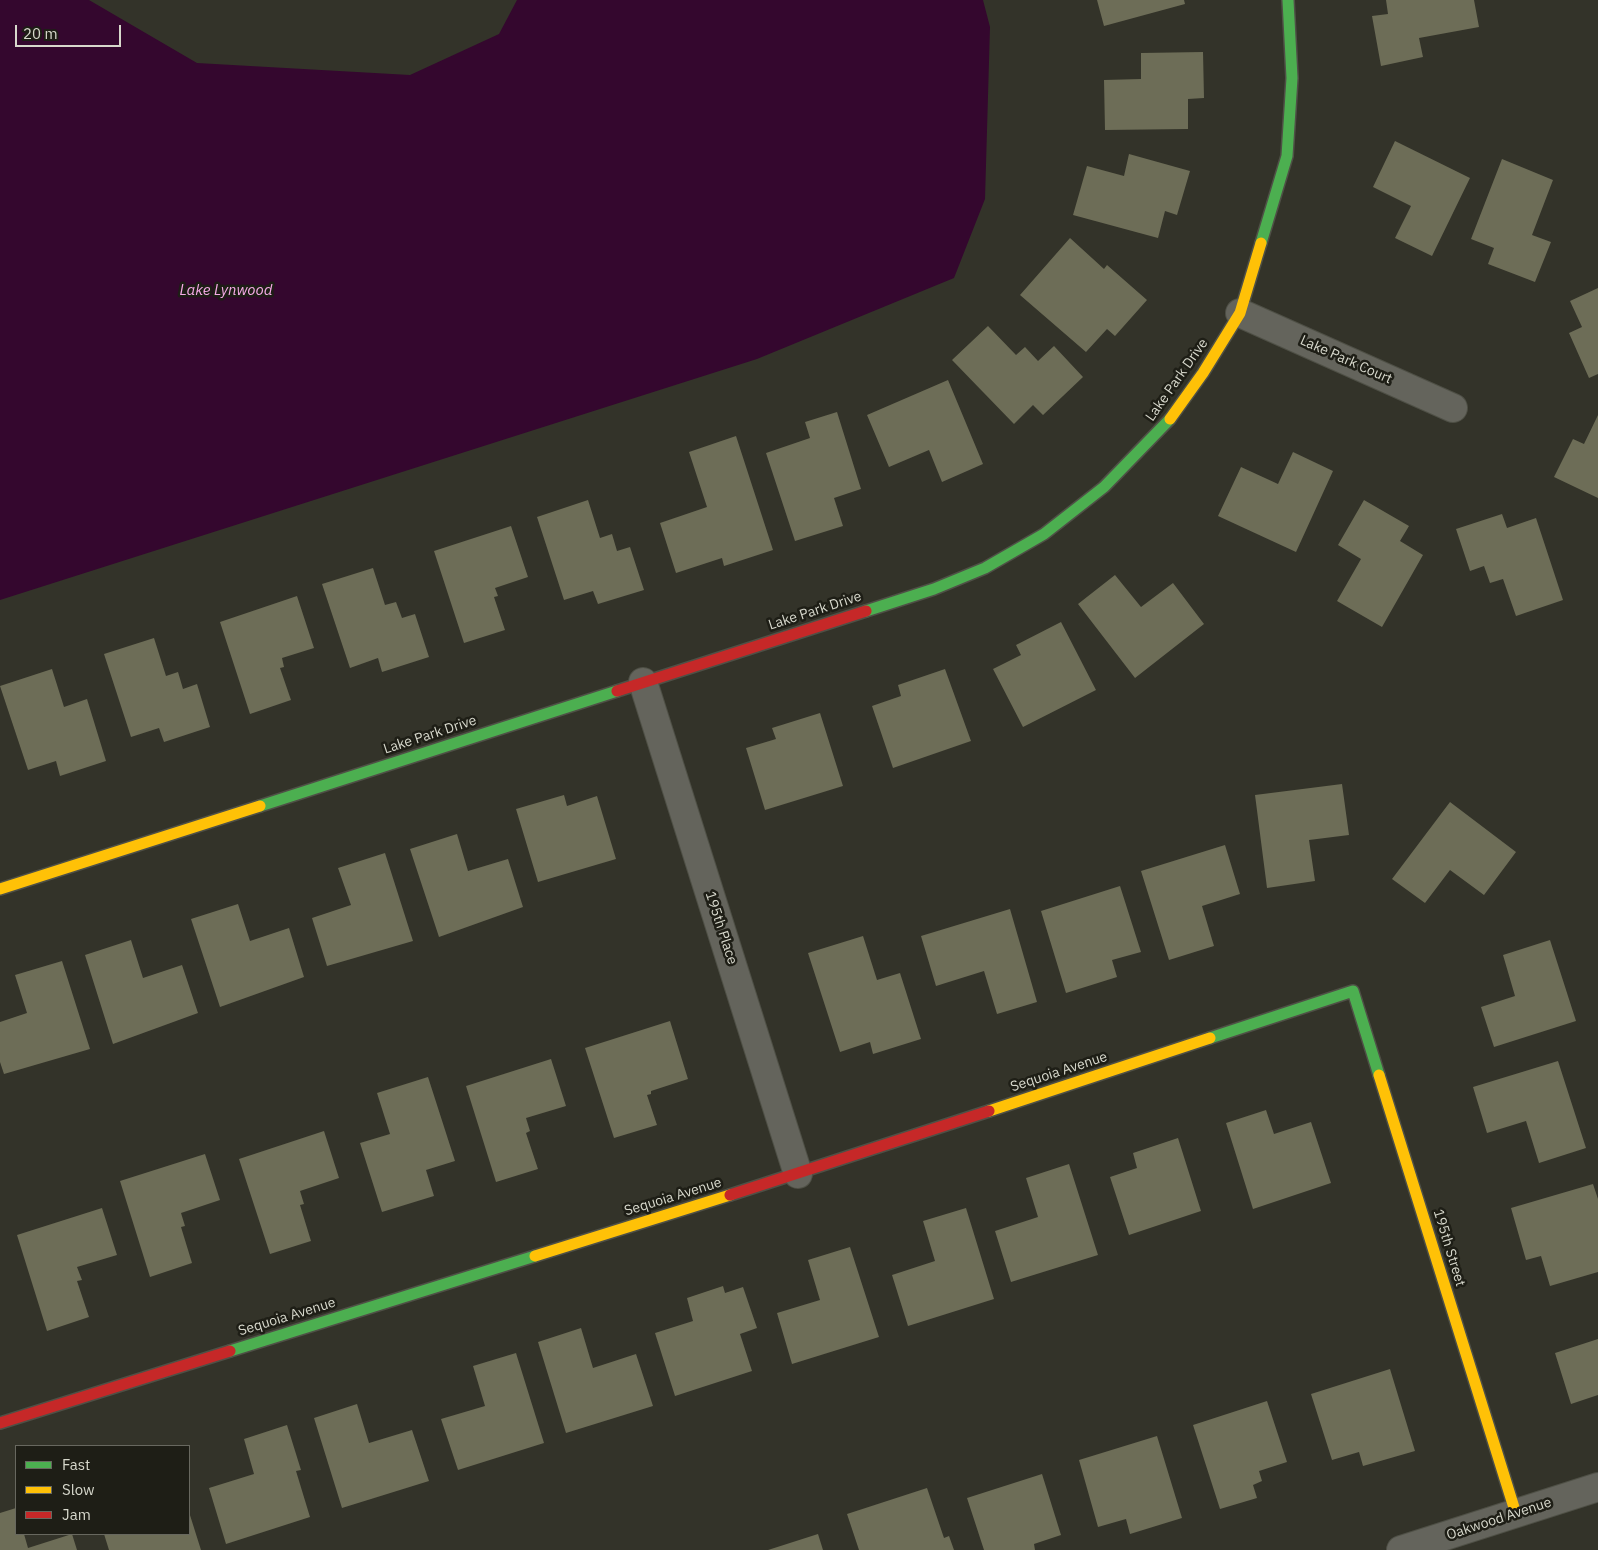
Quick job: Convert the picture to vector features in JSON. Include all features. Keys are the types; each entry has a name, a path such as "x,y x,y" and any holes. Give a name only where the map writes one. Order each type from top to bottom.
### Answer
{"street":[{"name":"Lake Park Drive","path":"0,889 934,589 985,568 1044,534 1104,487 1167,424 1240,313 1287,156 1292,78 1291,28 1288,0"},
{"name":"Lake Park Court","path":"1240,313 1453,408"},
{"name":"195th Place","path":"643,682 798,1174"},
{"name":"Sequoia Avenue","path":"0,1422 798,1174 1353,991"},
{"name":"195th Street","path":"1353,991 1516,1514"},
{"name":"Oakwood Avenue","path":"1401,1550 1598,1487"}],"water":[{"name":"Lake Lynwood","path":"0,0 89,0 197,63 410,75 499,34 517,0 983,0 990,27 985,199 954,278 757,359 0,600"}],"building":[{"path":"1097,0 1184,0 1185,4 1104,26"},
{"path":"1386,0 1474,0 1479,27 1419,38 1423,57 1381,66 1372,16 1388,14"},
{"path":"1203,52 1204,98 1188,99 1188,129 1105,130 1104,80 1141,79 1141,53"},
{"path":"1395,141 1470,178 1432,256 1395,238 1411,206 1373,187"},
{"path":"1129,154 1190,171 1177,215 1165,211 1158,238 1073,215 1087,166 1124,176"},
{"path":"1502,159 1553,180 1532,235 1551,242 1535,282 1488,264 1494,248 1471,239"},
{"path":"1070,238 1104,269 1107,265 1147,300 1115,336 1107,329 1086,352 1020,295"},
{"path":"1598,288 1598,374 1589,378 1569,333 1582,327 1570,301"},
{"path":"988,326 1016,355 1025,347 1038,361 1054,346 1083,377 1043,415 1033,405 1014,424 952,360"},
{"path":"948,380 983,464 942,482 929,450 889,467 867,415"},
{"path":"837,412 861,489 834,498 843,526 795,541 766,453 810,438 805,422"},
{"path":"1598,415 1598,498 1554,477 1573,439 1584,444"},
{"path":"736,436 773,550 724,566 722,558 676,573 660,523 707,507 689,452"},
{"path":"1293,452 1333,471 1296,552 1218,516 1241,467 1278,484"},
{"path":"588,500 600,538 612,534 617,551 630,547 644,590 598,604 593,591 564,600 537,517"},
{"path":"1364,500 1409,526 1400,541 1423,555 1382,627 1337,601 1361,559 1338,545"},
{"path":"1502,514 1507,528 1536,518 1563,600 1516,616 1503,579 1490,583 1484,566 1470,571 1456,529"},
{"path":"511,526 528,577 495,588 498,596 494,597 505,630 464,643 434,551"},
{"path":"373,568 385,605 396,602 402,618 415,614 429,657 382,672 378,658 350,668 322,584"},
{"path":"1115,575 1141,607 1173,583 1204,624 1135,678 1078,604"},
{"path":"297,596 314,648 282,658 284,667 280,668 291,700 250,714 220,622"},
{"path":"1061,622 1096,690 1023,727 993,669 1021,655 1016,645"},
{"path":"154,638 166,676 178,672 183,689 197,684 210,727 164,742 159,728 131,737 104,654"},
{"path":"52,669 64,707 87,699 106,761 60,776 56,761 28,770 0,686"},
{"path":"945,669 971,741 893,768 872,706 901,696 898,685"},
{"path":"820,713 843,786 765,810 746,748 776,739 772,728"},
{"path":"1342,784 1349,835 1309,840 1315,881 1267,888 1255,795"},
{"path":"564,795 567,806 597,796 616,859 538,882 516,809"},
{"path":"1450,802 1516,852 1484,895 1450,870 1425,903 1392,879"},
{"path":"457,834 468,871 508,859 523,907 439,937 410,849"},
{"path":"1225,845 1240,894 1202,906 1214,946 1169,960 1141,871"},
{"path":"385,853 413,941 327,966 312,918 351,905 338,868"},
{"path":"1120,886 1141,952 1112,960 1117,977 1066,993 1041,911"},
{"path":"238,904 250,941 289,928 304,977 220,1007 191,919"},
{"path":"1010,909 1037,1002 997,1014 984,971 936,986 921,936"},
{"path":"863,936 877,980 900,973 921,1039 873,1054 870,1042 840,1052 808,953"},
{"path":"131,940 143,978 182,965 198,1013 113,1044 85,955"},
{"path":"1550,940 1576,1021 1494,1047 1481,1007 1515,996 1503,955"},
{"path":"62,961 90,1049 4,1074 0,1062 0,1022 27,1013 15,975"},
{"path":"670,1021 688,1079 651,1091 651,1094 647,1095 657,1125 614,1138 585,1048"},
{"path":"551,1059 566,1106 526,1118 530,1131 526,1133 538,1169 496,1182 466,1086"},
{"path":"1558,1061 1586,1148 1539,1163 1526,1121 1487,1133 1473,1087"},
{"path":"428,1077 455,1161 426,1170 434,1196 382,1212 360,1143 390,1134 377,1093"},
{"path":"1266,1110 1274,1134 1311,1122 1331,1183 1253,1209 1226,1123"},
{"path":"324,1131 339,1178 300,1191 304,1204 300,1205 311,1241 270,1254 239,1159"},
{"path":"1178,1138 1201,1211 1129,1235 1110,1177 1137,1168 1133,1153"},
{"path":"205,1154 220,1200 181,1213 185,1226 181,1227 192,1263 150,1277 120,1181"},
{"path":"1069,1164 1098,1255 1011,1282 995,1231 1038,1217 1026,1178"},
{"path":"1593,1184 1598,1199 1598,1272 1550,1286 1541,1256 1526,1260 1511,1208"},
{"path":"102,1208 117,1255 77,1267 82,1280 77,1281 89,1317 47,1331 17,1235"},
{"path":"966,1208 994,1299 908,1326 892,1275 935,1261 923,1221"},
{"path":"850,1247 879,1337 792,1364 777,1313 820,1300 808,1260"},
{"path":"723,1286 725,1293 743,1287 757,1328 740,1334 752,1371 675,1396 655,1333 693,1321 687,1298"},
{"path":"581,1328 593,1368 636,1354 653,1406 566,1433 538,1342"},
{"path":"1598,1339 1598,1395 1571,1404 1555,1353"},
{"path":"516,1353 544,1443 458,1470 441,1419 485,1406 473,1366"},
{"path":"1390,1369 1415,1451 1363,1466 1359,1452 1332,1460 1311,1394"},
{"path":"1267,1401 1287,1462 1259,1471 1262,1481 1253,1485 1257,1498 1220,1509 1193,1425"},
{"path":"357,1404 369,1443 412,1430 429,1481 342,1508 314,1418"},
{"path":"287,1425 301,1470 296,1471 310,1517 226,1544 209,1488 254,1474 244,1439"},
{"path":"1157,1436 1182,1518 1130,1534 1126,1519 1098,1527 1079,1460"},
{"path":"1042,1474 1061,1535 1034,1544 1035,1550 984,1550 967,1498"},
{"path":"927,1488 944,1538 949,1536 954,1550 859,1550 847,1514"},
{"path":"15,1508 15,1535 24,1535 28,1548 72,1535 77,1550 0,1550 0,1513"},
{"path":"190,1515 201,1550 109,1550 104,1535 190,1535"},
{"path":"818,1534 823,1550 768,1550"}],"traffic: fast":[{"path":"1261,243 1287,156 1292,78 1288,0"},
{"path":"866,611 934,589 985,568 1044,534 1104,487 1170,419"},
{"path":"260,806 617,691"},
{"path":"1210,1038 1353,991 1379,1075"},
{"path":"230,1351 535,1256"}],"traffic: slow":[{"path":"1170,419 1203,373 1240,313 1261,243"},
{"path":"0,889 260,806"},
{"path":"989,1111 1210,1038"},
{"path":"1379,1075 1516,1514"},
{"path":"535,1256 730,1195"}],"traffic: jam":[{"path":"617,691 866,611"},
{"path":"730,1195 989,1111"},
{"path":"0,1423 230,1351"}]}
